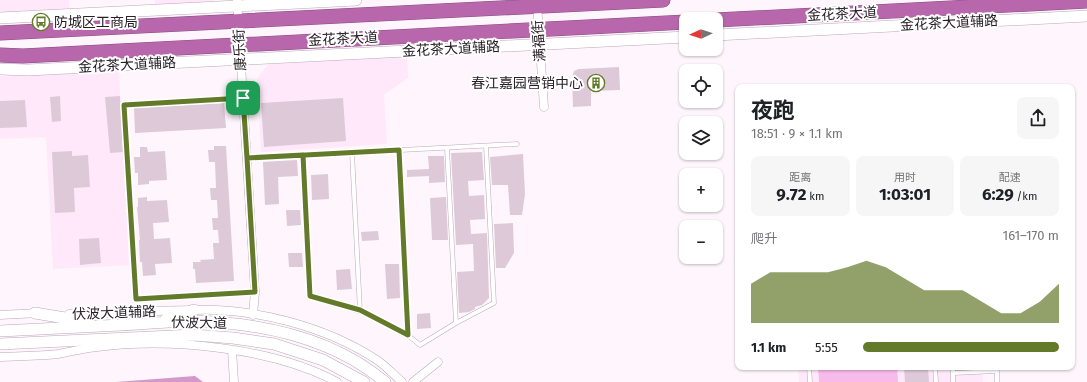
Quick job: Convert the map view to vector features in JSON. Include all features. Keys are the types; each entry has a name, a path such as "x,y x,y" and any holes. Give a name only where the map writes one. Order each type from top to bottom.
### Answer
{"highway":[{"name":"金花茶大道","path":"0,33 239,21 537,3 664,0"},
{"name":"金花茶大道","path":"723,20 1087,1"},
{"name":"金花茶大道","path":"0,55 23,56 679,22"},
{"path":"0,23 22,32"}],"street":[{"path":"0,18 237,3 356,0"},
{"name":"康乐街","path":"237,3 255,292 253,315"},
{"name":"满福街","path":"537,3 544,107"},
{"name":"金花茶大道辅路","path":"723,35 1087,16"},
{"name":"金花茶大道辅路","path":"0,70 28,70 679,37"},
{"path":"151,324 194,310"},
{"name":"伏波大道辅路","path":"0,315 35,313 88,315 194,310 253,315 279,319 333,336 378,361 402,382"},
{"path":"35,313 112,325"},
{"name":"伏波大道","path":"0,331 194,321 234,324 277,330 328,347 371,371 385,382"},
{"path":"70,327 71,341"},
{"name":"伏波大道","path":"0,344 71,341 97,343 194,335 233,338 274,344 323,360 364,382"},
{"path":"0,357 56,354 97,343 152,344 232,350 271,356 318,372 337,382"},
{"path":"232,350 234,382"},
{"path":"413,382 438,362"}],"lane":[{"path":"243,98 124,105 136,299 255,292"},
{"path":"247,158 517,144"},
{"path":"303,155 310,296 360,310 408,335 420,345 456,323 494,303 486,146"},
{"path":"447,148 456,323"},
{"path":"399,150 408,335"},
{"path":"352,153 360,310"},
{"path":"809,370 810,382"},
{"path":"935,370 936,382"},
{"path":"953,382 953,373 997,371 998,382"}],"shaded area":[{"path":"0,0 69,0 70,10 0,13"},
{"path":"155,0 215,0 206,3 155,5"},
{"path":"407,55 408,78 384,95 387,144 261,152 257,79 268,64"},
{"path":"119,71 129,265 53,269 46,137 0,139 0,76"},
{"path":"798,370 982,370 983,382 799,382"},
{"path":"818,370 897,370 898,382 819,382"},
{"path":"195,376 203,382 116,382"}],"building":[{"name":"春江嘉园营销中心","path":"619,67 620,90 591,91 591,106 573,107 572,77 574,71 579,69"},
{"path":"60,96 61,121 52,122 50,97"},
{"path":"120,96 123,152 110,153 105,97"},
{"path":"343,98 346,141 264,147 261,103"},
{"path":"25,100 27,127 0,128 0,101"},
{"path":"224,103 226,128 135,133 134,108"},
{"path":"214,146 226,146 234,281 196,283 193,262 214,259 213,243 219,243 218,230 213,230 212,218 218,218 217,200 211,200 210,188 216,188 215,162 209,162 208,150 214,150"},
{"path":"140,147 147,147 148,152 165,151 167,180 149,181 149,184 138,185 138,173 135,173 134,157 140,157"},
{"path":"72,151 72,156 88,155 90,187 74,188 75,212 55,213 52,152"},
{"path":"482,152 484,180 468,181 469,196 484,195 485,219 470,220 471,234 487,233 489,298 482,305 475,307 475,309 469,312 459,313 457,272 474,271 473,244 456,245 451,153"},
{"path":"523,154 525,194 522,215 510,215 508,185 492,185 490,157"},
{"path":"428,156 444,156 445,182 429,183 429,176 407,177 407,170 429,169"},
{"path":"297,160 298,176 278,177 279,204 265,205 263,162"},
{"path":"328,174 329,199 312,200 311,175"},
{"path":"147,197 147,201 167,200 169,222 153,223 154,239 170,238 172,263 155,264 156,275 143,276 142,262 140,262 137,207 138,198"},
{"path":"446,197 448,240 432,240 430,198"},
{"path":"286,210 300,210 301,225 287,226"},
{"path":"513,223 514,253 505,268 496,268 494,224"},
{"path":"378,231 379,240 362,241 361,232"},
{"path":"99,238 101,263 80,265 79,239"},
{"path":"288,253 302,253 303,267 289,267"},
{"path":"385,264 399,264 400,298 387,299"},
{"path":"350,269 352,289 337,290 336,270"},
{"path":"430,313 431,328 417,329 417,314"},
{"path":"904,370 928,370 929,382 905,382"}],"place":[{"name":"防城区工商局","path":"41,22"},
{"name":"春江嘉园营销中心","path":"596,83"}],"route":[{"path":"243,98 124,105 136,299 255,292 247,158 303,155 399,150 408,335 360,310 310,296 303,155 247,158 243,98"}]}
